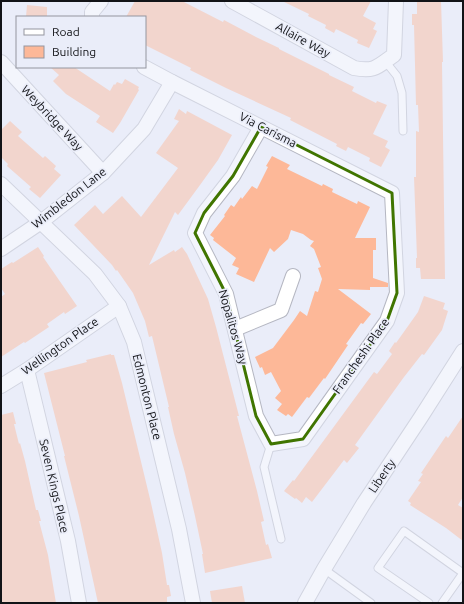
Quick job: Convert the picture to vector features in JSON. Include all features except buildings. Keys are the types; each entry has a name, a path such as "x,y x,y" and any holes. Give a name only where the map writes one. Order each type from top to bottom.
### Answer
{"street":[{"path":"92,16 92,12 101,1"},
{"name":"Allaire Way","path":"232,1 354,68 365,70 381,64"},
{"path":"381,64 394,54 396,1"},
{"name":"Weybridge Way","path":"1,62 103,173"},
{"name":"Via Carisma","path":"146,68 392,193"},
{"name":"Wimbledon Lane","path":"1,249 41,222 103,173 144,129 172,82"},
{"name":"Nopalitos Way","path":"262,127 233,176 204,213 195,233 226,294 256,416 271,444"},
{"name":"Edmonton Place","path":"1,184 95,274 119,306 134,342 179,529 193,603"},
{"name":"Francheshi Place","path":"271,444 303,440 387,321 398,293 392,193"},
{"path":"235,329 281,310 293,276"},
{"name":"Wellington Place","path":"1,386 27,370 119,306"},
{"name":"Liberty","path":"305,603 364,503 461,359"},
{"name":"Seven Kings Place","path":"27,370 68,541 79,603"}],"lane":[{"path":"381,64 397,76 402,93 403,132"},
{"path":"271,444 264,468 281,539"},
{"path":"429,603 378,568 404,531 463,573 442,603"},
{"path":"324,569 371,603"}],"highlighted area":[{"path":"261,127 392,193 397,293 387,321 303,439 271,444 256,416 226,294 195,233 204,213 233,176"}]}
